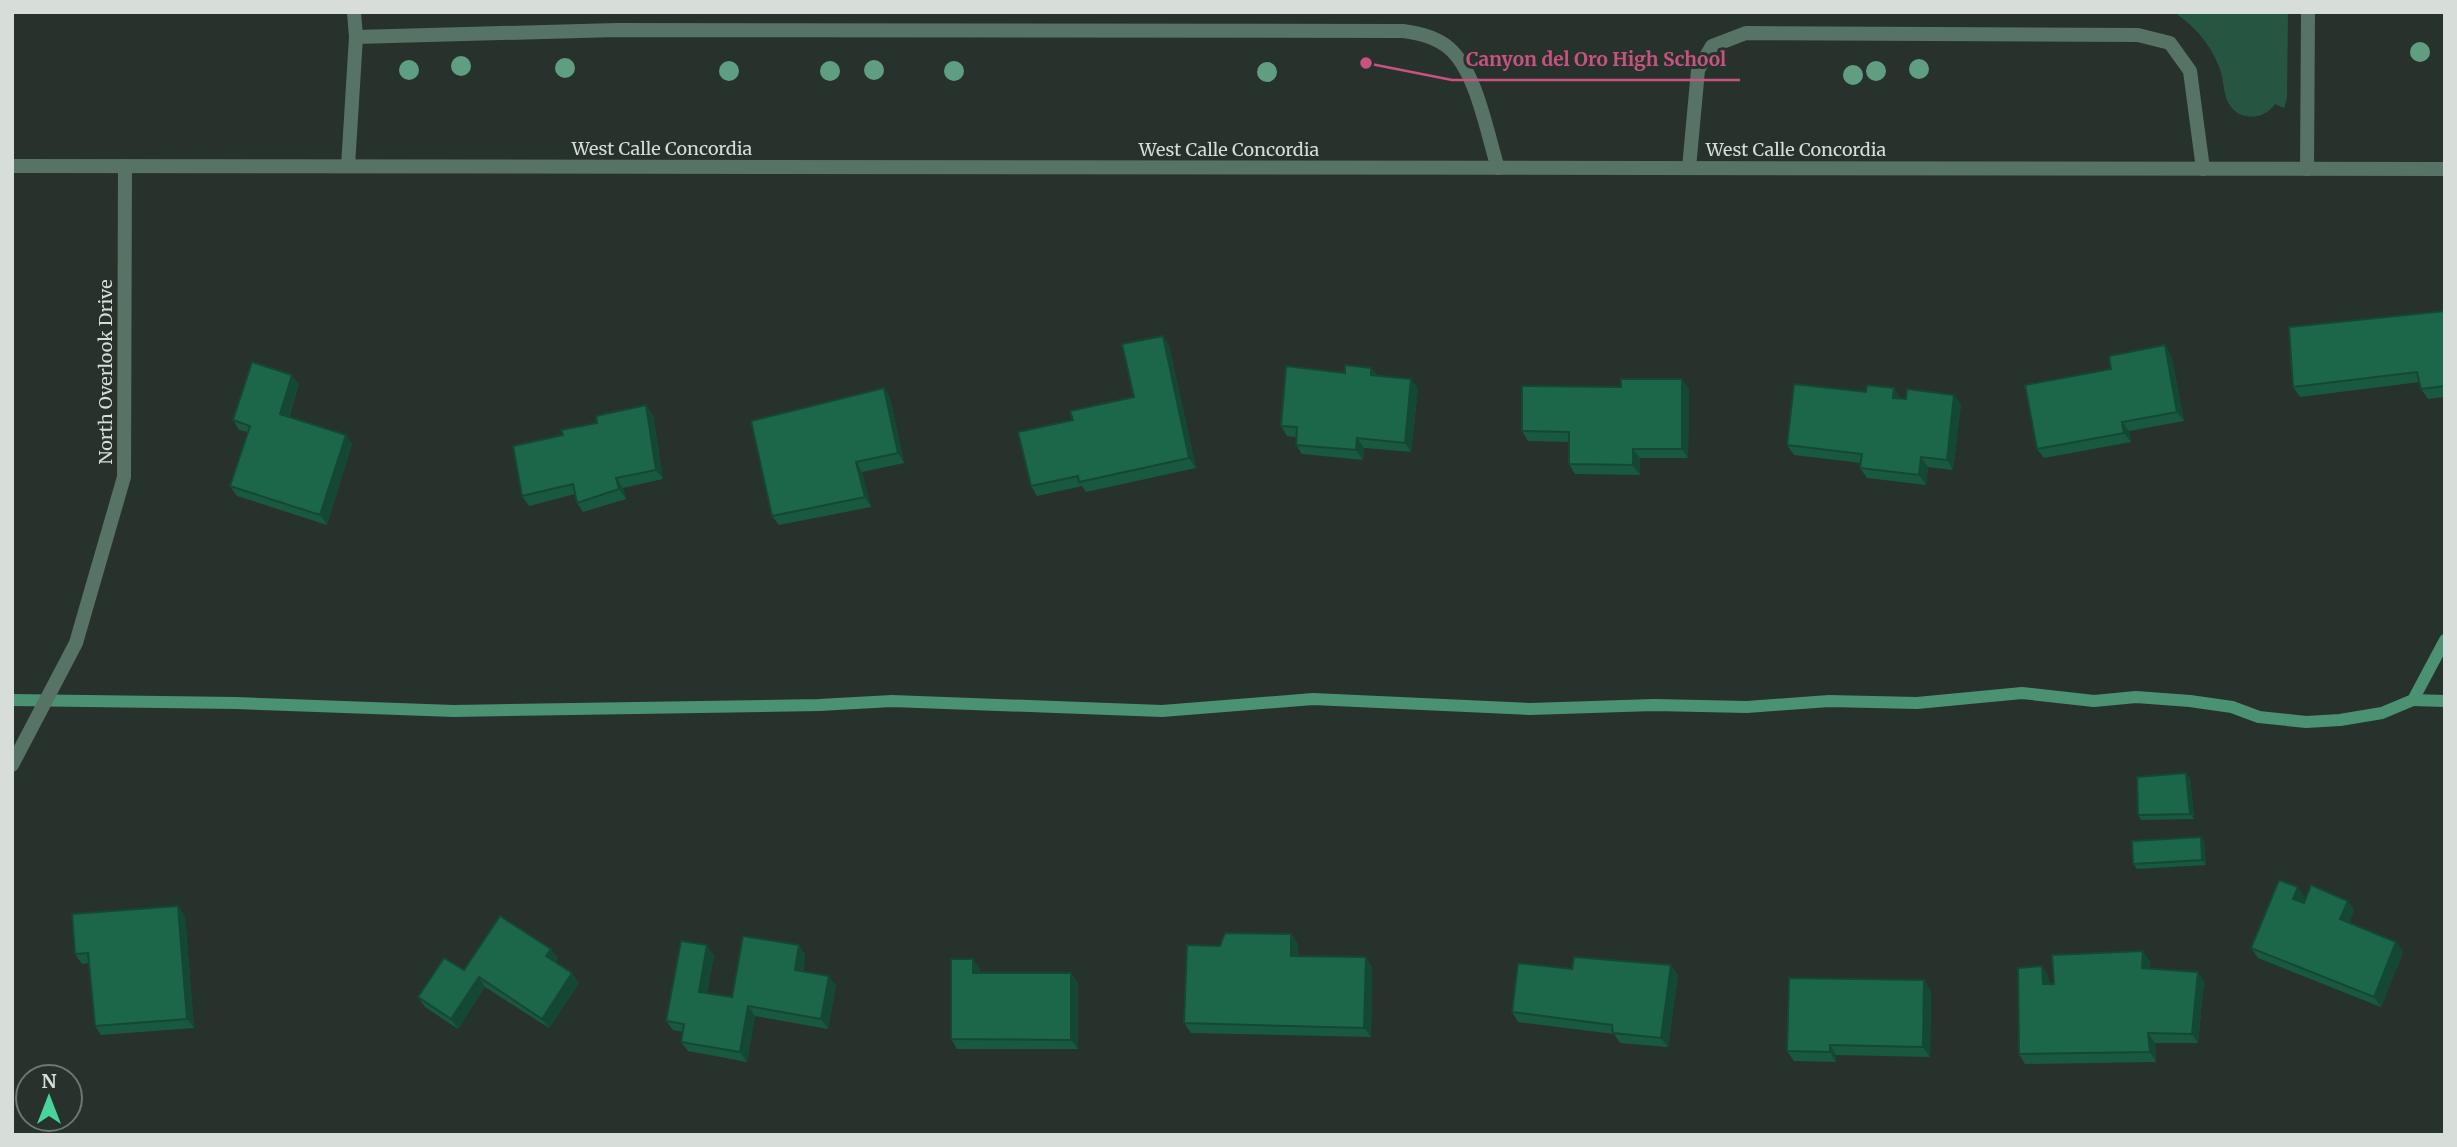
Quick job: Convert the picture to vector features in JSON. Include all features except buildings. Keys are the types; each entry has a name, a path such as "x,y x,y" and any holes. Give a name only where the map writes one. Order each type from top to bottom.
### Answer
{"street":[{"path":"348,166 356,37 354,12"},
{"path":"2307,169 2308,12"},
{"path":"356,37 617,30 1403,31 1420,33 1436,40 1457,56 1469,77 1498,168"},
{"path":"1689,168 1698,70 1712,46 1746,33 2138,35 2170,43 2190,71 2203,169"},
{"name":"West Calle Concordia","path":"12,166 2445,169"},
{"name":"North Overlook Drive","path":"12,765 76,643 124,477 125,166"}],"green space":[{"path":"2174,12 2288,12 2287,98 2284,108 2275,104 2265,113 2252,117 2234,110 2227,100 2216,59 2194,29"}],"waterway":[{"path":"12,700 236,703 454,711 819,705 892,701 1162,711 1313,699 1530,709 1654,705 1747,707 1829,701 1917,703 2022,693 2094,701 2136,697 2190,701 2232,707 2259,717 2306,722 2382,713 2413,700 2445,640"},
{"path":"2413,700 2445,701"}],"place":[{"name":"Canyon del Oro High School","path":"1366,63"}]}
